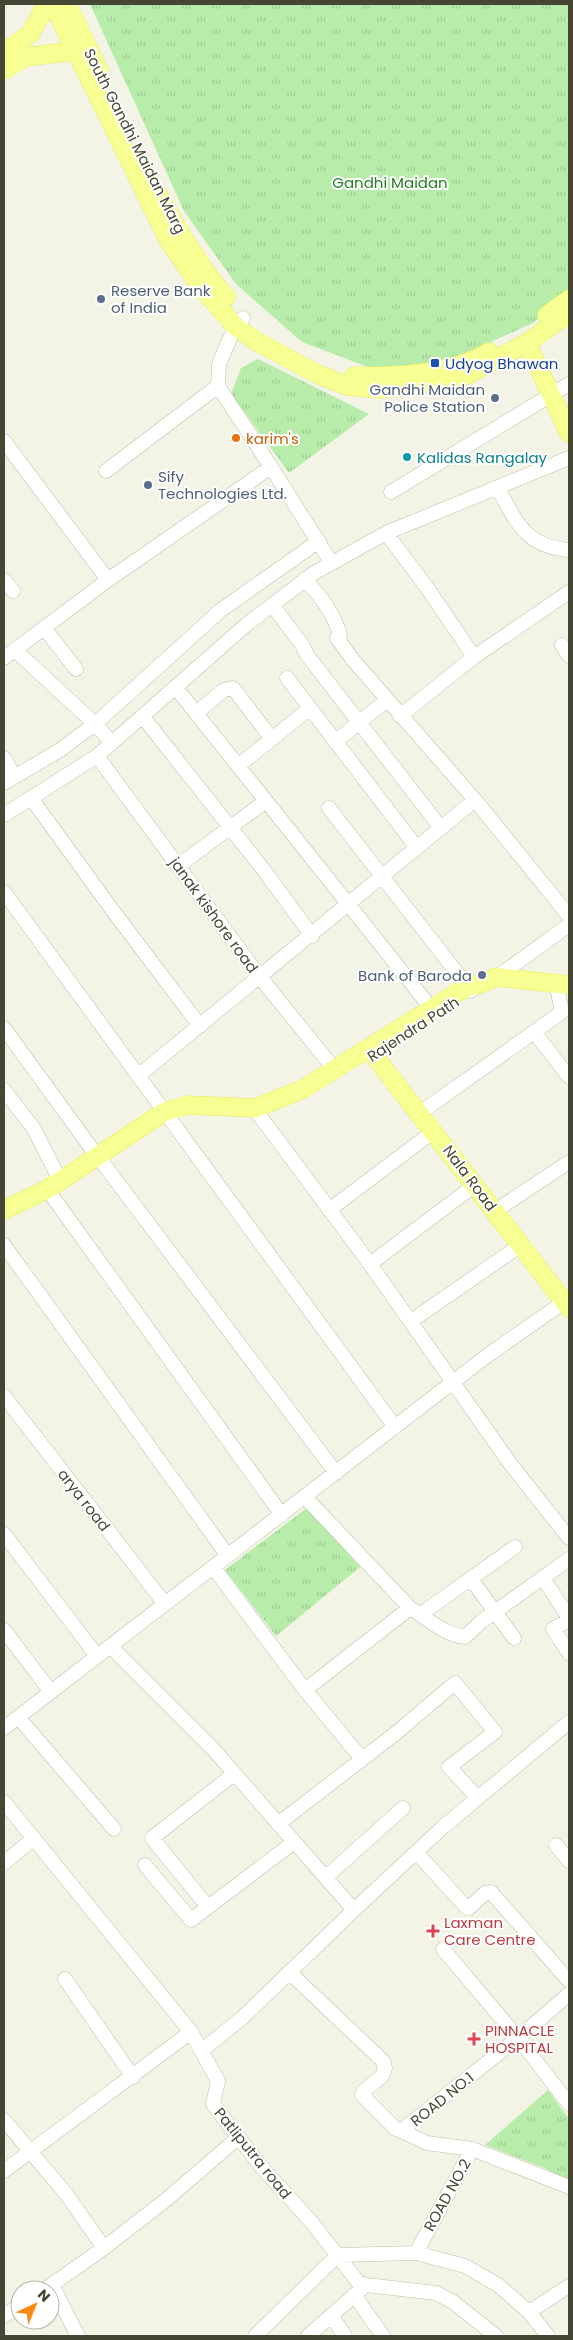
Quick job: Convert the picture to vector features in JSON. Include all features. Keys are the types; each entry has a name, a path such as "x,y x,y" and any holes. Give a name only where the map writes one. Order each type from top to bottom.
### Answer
{"main road":[{"path":"4,52 30,34 47,4"},
{"path":"53,4 169,241 198,283 239,322"},
{"name":"South Gandhi Maidan Marg","path":"67,4 150,179 176,226 239,322 291,351 353,376 391,377 438,370 525,338"},
{"path":"75,51 76,24"},
{"path":"4,70 25,57 75,51"},
{"path":"525,338 569,299"},
{"path":"525,338 569,313"},
{"path":"525,338 569,433"},
{"path":"472,987 497,977 562,983"},
{"name":"Rajendra Path","path":"4,1218 56,1189 167,1115 188,1105 256,1108 305,1093 335,1070 372,1052 430,1008 472,987"},
{"name":"Rajendra Path","path":"167,1115 189,1113 259,1115 305,1093 472,987"},
{"name":"Nala Road","path":"372,1052 567,1305"},
{"name":"Rajendra Path","path":"4,1210 56,1189"}],"street":[{"path":"239,322 219,364 218,386 331,562"},
{"path":"391,492 569,384"},
{"path":"106,471 218,386"},
{"path":"4,441 108,580"},
{"path":"4,815 97,756 272,606 331,562 386,534 569,458"},
{"path":"112,743 95,724 10,654 108,580 271,466"},
{"path":"498,488 517,523 532,539 544,545 569,550"},
{"path":"386,534 428,589 474,657"},
{"path":"4,758 9,780 60,750 95,724 221,610 319,542"},
{"path":"306,579 334,619 340,635 337,638 400,716 475,800 569,916"},
{"path":"4,580 13,591"},
{"path":"400,716 474,657 569,592"},
{"path":"272,606 359,723 441,828"},
{"path":"45,629 76,670"},
{"path":"287,678 417,848"},
{"path":"176,688 430,1008"},
{"path":"196,713 224,690 233,688 272,739"},
{"path":"335,742 387,700"},
{"path":"238,766 309,709"},
{"path":"143,716 263,869 312,936"},
{"name":"janak kishore road","path":"97,756 259,976 335,1070"},
{"path":"31,798 113,912 200,1026"},
{"path":"138,1076 259,976 312,936 348,904 475,800"},
{"path":"178,866 266,801"},
{"path":"329,808 472,987"},
{"path":"4,892 395,1427"},
{"path":"497,977 569,925"},
{"path":"420,1113 562,1012 562,983"},
{"path":"4,1028 99,1159 336,1473"},
{"path":"534,1032 569,1077"},
{"path":"4,1090 34,1129 56,1189 282,1514"},
{"path":"259,1115 370,1264 510,1462 569,1538"},
{"path":"329,1210 434,1131"},
{"path":"495,1211 569,1162"},
{"path":"370,1264 475,1185"},
{"path":"411,1321 521,1245"},
{"path":"4,1246 228,1556"},
{"path":"114,1829 8,1721 50,1692 454,1381 567,1305"},
{"name":"arya road","path":"4,1396 165,1604"},
{"path":"305,1497 416,1611 450,1635 465,1637 494,1612 569,1559"},
{"path":"4,1534 97,1656"},
{"path":"305,1690 416,1611 471,1579 515,1547"},
{"path":"213,1567 305,1690 362,1759"},
{"path":"543,1578 569,1619 553,1629 569,1653"},
{"path":"471,1579 514,1638"},
{"path":"4,1630 50,1692"},
{"path":"110,1646 213,1749 354,1910"},
{"path":"278,1824 455,1683 495,1732 449,1767 477,1798"},
{"path":"201,2051 242,2018 354,1910 477,1798 568,1727"},
{"path":"208,1907 152,1838 234,1774"},
{"name":"Patliputra road","path":"4,1802 191,2032 218,2081 213,2104 338,2254 358,2282 366,2285"},
{"path":"326,1878 403,1808"},
{"path":"4,1863 34,1838"},
{"path":"144,1865 191,1920 294,1842"},
{"path":"556,1845 569,1862"},
{"path":"416,1852 466,1907 469,1908 485,1893 491,1892 569,1982"},
{"path":"443,1949 518,2038 569,2104"},
{"path":"289,1972 383,2061 385,2068 382,2076 362,2094 396,2129 401,2131"},
{"path":"65,1979 133,2077"},
{"name":"ROAD NO.1","path":"472,2149 427,2143 401,2131 518,2038 569,1994"},
{"path":"4,2171 133,2077 191,2032"},
{"path":"4,2120 67,2195 104,2248"},
{"path":"59,2280 167,2199 239,2137"},
{"name":"ROAD NO.2","path":"416,2253 472,2149 569,2187"},
{"path":"255,2336 338,2254 416,2253 465,2266 498,2285 528,2312 548,2336"},
{"path":"308,2336 366,2285 436,2293 453,2302 495,2336"},
{"path":"528,2312 569,2286"},
{"path":"354,2295 383,2336"},
{"path":"60,2307 78,2336"},
{"path":"331,2315 345,2336"}],"green space":[{"name":"Gandhi Maidan","path":"90,4 569,4 569,291 533,323 446,362 376,370 302,342 236,284 184,211"},
{"path":"258,359 369,414 289,473 231,394 241,368"},
{"path":"307,1508 360,1567 276,1636 225,1570"},
{"path":"548,2090 569,2119 569,2182 544,2168 485,2145"}],"place":[{"name":"Reserve Bank of India","path":"101,299"},
{"name":"Udyog Bhawan","path":"435,363"},
{"name":"Gandhi Maidan Police Station","path":"495,398"},
{"name":"karim's","path":"236,438"},
{"name":"Kalidas Rangalay","path":"407,457"},
{"name":"Sify Technologies Ltd.","path":"148,485"},
{"name":"Bank of Baroda","path":"482,975"},
{"name":"Laxman Care Centre","path":"433,1931"},
{"name":"PINNACLE HOSPITAL","path":"474,2039"}]}
